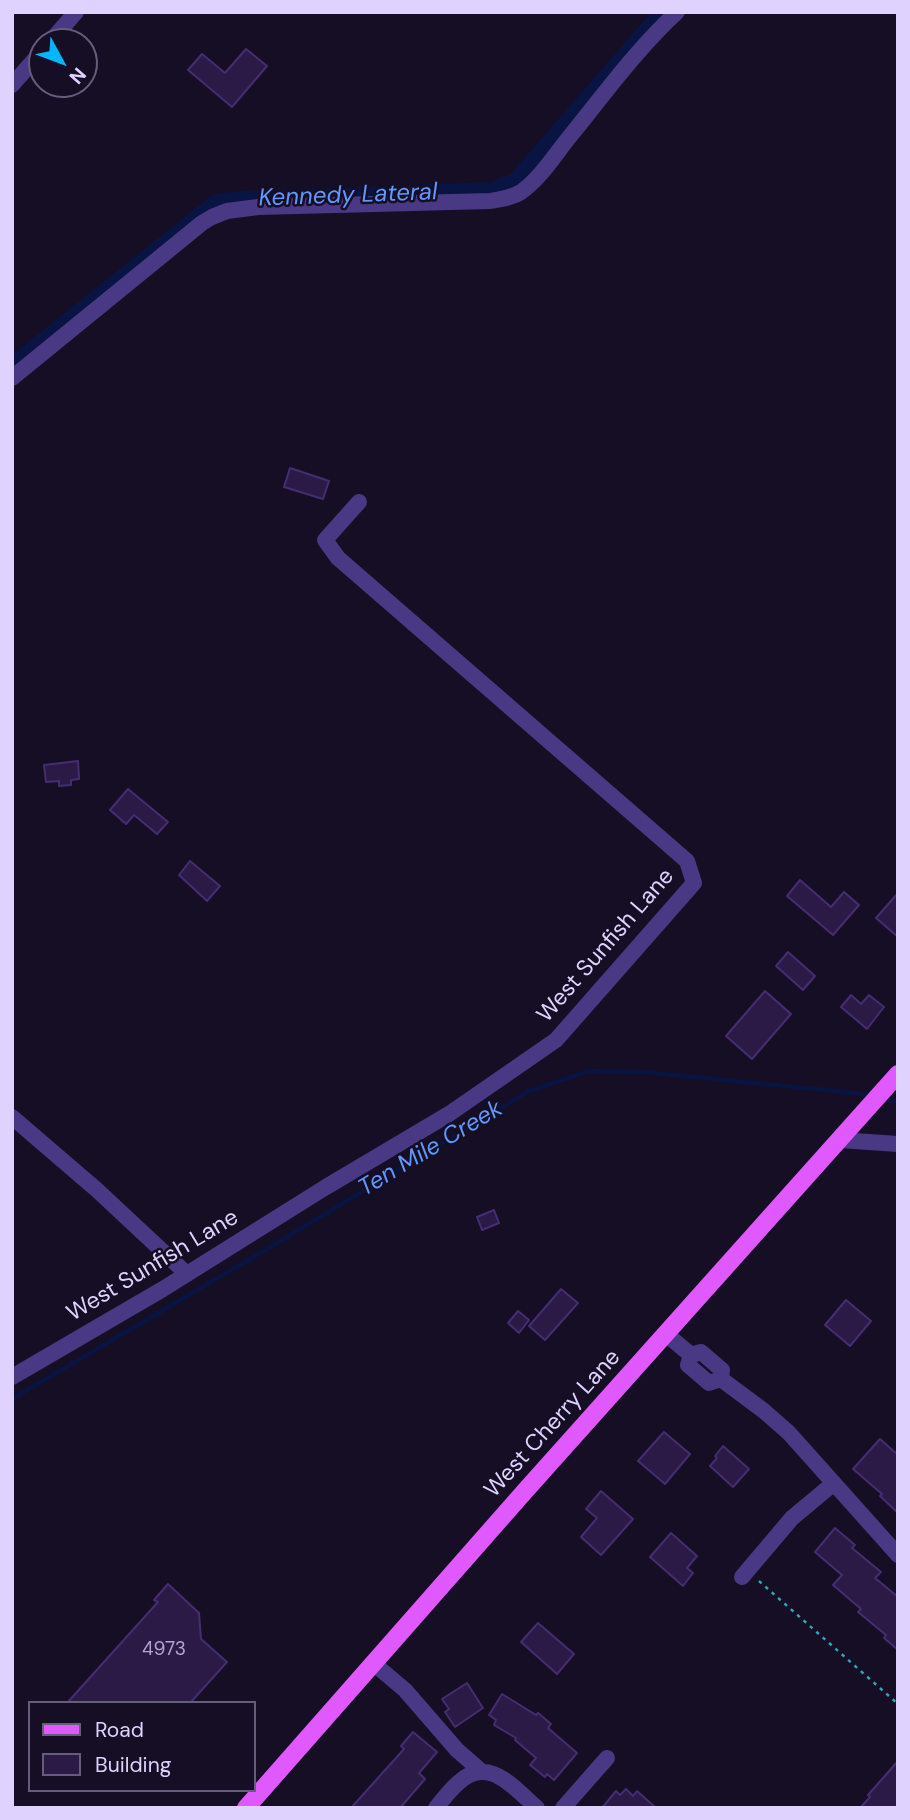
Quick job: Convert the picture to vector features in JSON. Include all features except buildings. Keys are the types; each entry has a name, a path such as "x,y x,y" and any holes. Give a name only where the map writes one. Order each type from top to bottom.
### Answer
{"main road":[{"name":"West Cherry Lane","path":"246,1808 895,1078"}],"street":[{"path":"62,28 76,12"},
{"path":"12,378 179,241 212,217 228,211 257,207 490,201 519,193 541,172 636,54 677,12"},
{"path":"12,85 28,67"},
{"name":"West Sunfish Lane","path":"12,1377 449,1114 556,1040 694,883 687,861 338,558 325,540 359,502"},
{"path":"12,1117 97,1190 187,1274"},
{"path":"840,1140 898,1144"},
{"path":"666,1334 691,1355 701,1352 722,1370 721,1379 789,1433 898,1555"},
{"path":"748,1577 792,1518 834,1483"},
{"path":"373,1663 405,1690 457,1750 481,1771"},
{"path":"563,1808 607,1758"},
{"path":"436,1808 459,1781 481,1771 501,1776 537,1808"}],"path":[{"path":"748,1577 898,1704"}],"waterway":[{"name":"Kennedy Lateral","path":"12,365 216,202 492,190 515,181 662,12"},
{"name":"Ten Mile Creek","path":"12,1399 529,1091 589,1071 644,1072 870,1096"},
{"name":"Ten Mile Creek","path":"882,1099 898,1102"}]}
